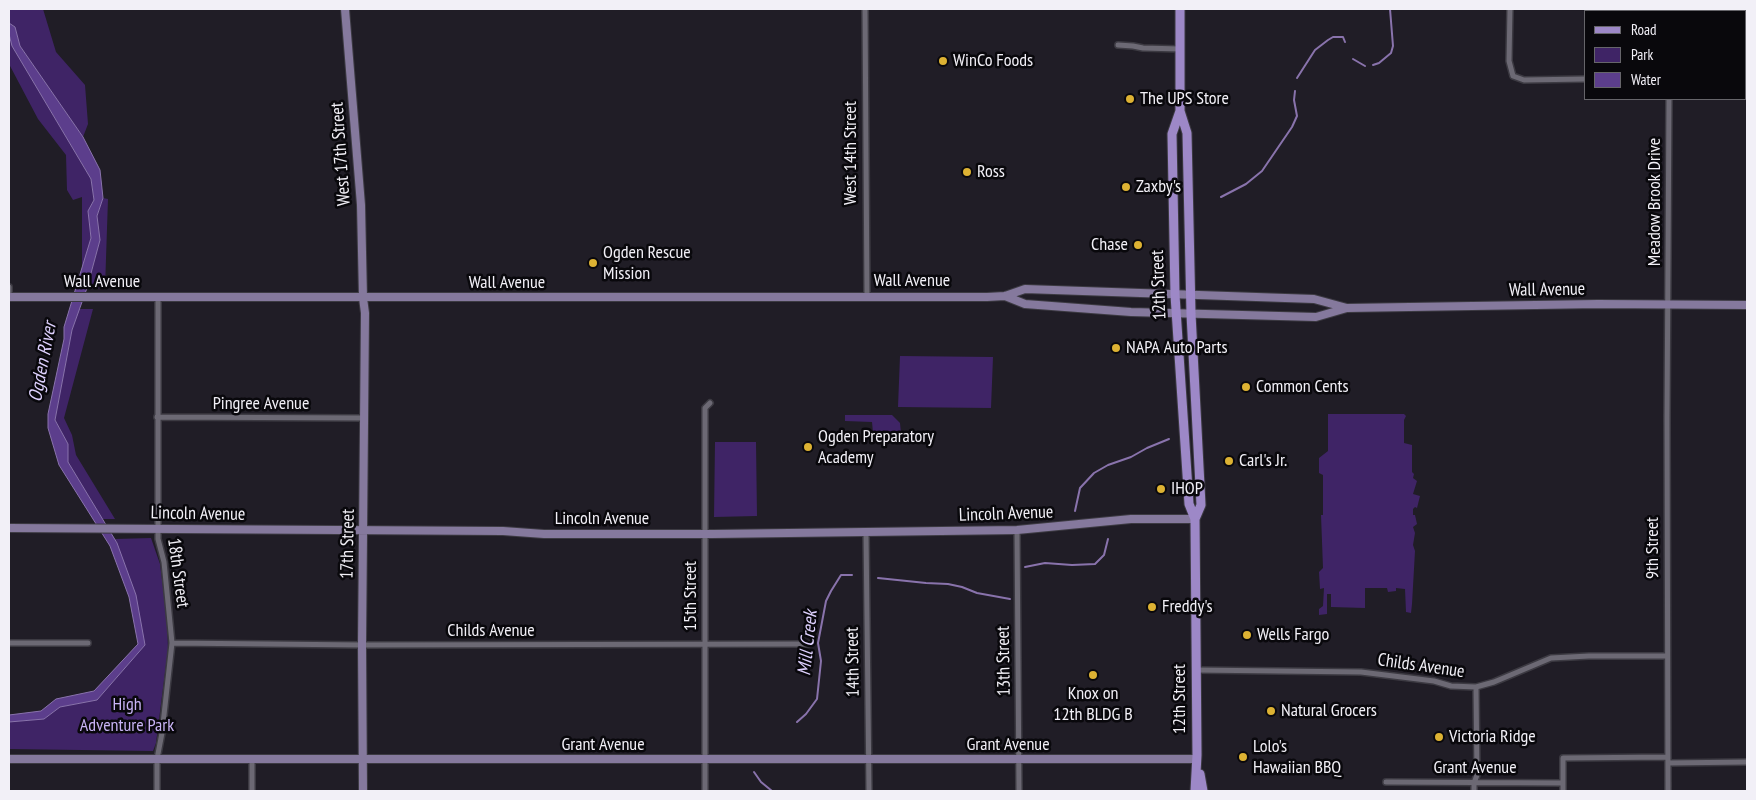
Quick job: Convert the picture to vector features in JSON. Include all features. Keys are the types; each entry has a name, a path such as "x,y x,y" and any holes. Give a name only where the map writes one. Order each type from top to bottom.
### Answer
{"main road":[{"name":"12th Street","path":"1180,9 1180,110 1187,133 1191,314 1201,504 1195,519"},
{"name":"12th Street","path":"1180,110 1172,134 1175,313 1189,504 1195,519 1197,759 1195,791"},
{"name":"12th Street","path":"1197,759 1203,791"}],"street":[{"name":"West 17th Street","path":"345,9 361,205 363,298"},
{"name":"West 14th Street","path":"865,9 867,296"},
{"path":"1510,9 1509,61 1513,76 1524,80 1584,79"},
{"path":"1118,45 1180,49"},
{"name":"Meadow Brook Drive","path":"1668,304 1669,100"},
{"path":"9,287 9,297"},
{"name":"Wall Avenue","path":"9,297 768,298 1005,296 1025,289 1314,299 1347,308"},
{"name":"Wall Avenue","path":"1005,296 1025,304 1131,312 1316,317 1347,308 1598,304 1747,305"},
{"name":"18th Street","path":"157,791 157,760 166,705 172,643 164,562 158,539 158,297"},
{"name":"17th Street","path":"363,298 365,313 362,531 363,791"},
{"name":"9th Street","path":"1668,304 1668,791"},
{"name":"15th Street","path":"705,791 706,408 710,403"},
{"name":"Pingree Avenue","path":"157,417 364,418"},
{"name":"Lincoln Avenue","path":"9,528 705,534 1017,530 1130,519 1195,519"},
{"name":"13th Street","path":"1017,530 1019,791"},
{"name":"14th Street","path":"866,532 868,791"},
{"path":"9,643 88,644"},
{"name":"Childs Avenue","path":"172,643 362,645 809,644"},
{"name":"Childs Avenue","path":"1196,670 1363,672 1425,680 1452,686 1476,687 1494,682 1551,658 1667,656"},
{"path":"1474,791 1477,774 1476,687"},
{"path":"1563,791 1563,758 1747,762"},
{"name":"Grant Avenue","path":"9,759 1197,759"},
{"path":"252,760 252,791"},
{"name":"Grant Avenue","path":"1386,782 1563,784"}],"green space":[{"path":"9,9 43,9 56,52 85,85 88,124 83,137 20,46 15,27 9,23"},
{"path":"9,34 12,46 91,179 94,200 88,211 91,238 82,269 82,197 73,200 67,190 66,155 38,119 9,64"},
{"path":"103,198 108,199 105,288 87,289 100,240 97,216"},
{"path":"79,309 93,309 64,418 72,435 76,455 115,519 102,519 68,462 68,444 55,420 72,330"},
{"path":"900,356 993,357 991,408 898,407"},
{"path":"1328,414 1404,414 1406,416 1404,420 1404,443 1412,445 1412,472 1414,474 1413,478 1417,481 1413,494 1420,496 1417,508 1413,509 1413,515 1415,515 1417,524 1413,527 1415,551 1411,613 1406,612 1405,589 1396,588 1396,591 1388,592 1387,588 1365,588 1365,608 1331,607 1331,594 1327,594 1327,614 1319,615 1319,609 1323,606 1324,588 1320,589 1319,572 1323,568 1321,515 1323,515 1323,475 1319,473 1319,458 1328,451"},
{"path":"845,415 892,415 900,423 902,443 874,443 872,422 845,421"},
{"path":"715,442 756,442 757,516 714,517"},
{"name":"High Adventure Park","path":"151,538 160,564 167,618 168,649 156,743 153,751 9,749 9,722 44,719 60,707 97,700 145,645 115,539"}],"water":[{"path":"9,23 15,27 20,46 83,137 100,170 103,198 97,216 100,240 87,288 72,330 55,420 68,444 68,462 117,543 136,595 145,645 97,700 60,707 44,719 9,722 9,715 41,711 56,699 94,691 138,644 129,597 110,546 59,465 48,428 48,414 64,339 64,327 91,238 88,211 94,200 91,179 12,46"}],"waterway":[{"name":"Mill Creek","path":"1373,65 1379,63 1391,53 1393,46 1390,9"},
{"name":"Mill Creek","path":"1297,78 1315,50 1328,40 1333,37 1343,37 1345,42"},
{"name":"Mill Creek","path":"1353,59 1365,66"},
{"name":"Mill Creek","path":"1221,197 1246,184 1262,171 1292,127 1297,116 1294,100 1295,91"},
{"name":"Mill Creek","path":"1075,511 1080,488 1094,473 1108,465 1131,457 1169,439"},
{"name":"Mill Creek","path":"1025,567 1045,563 1095,564 1104,555 1108,539"},
{"name":"Mill Creek","path":"797,722 806,714 817,699 821,661 818,643 826,601 841,575 852,575"},
{"name":"Mill Creek","path":"878,578 948,584 977,593 1010,599"},
{"name":"Mill Creek","path":"754,772 761,782 772,791"}],"place":[{"name":"WinCo Foods","path":"943,61"},
{"name":"The UPS Store","path":"1130,99"},
{"name":"Ross","path":"967,172"},
{"name":"Zaxby's","path":"1126,187"},
{"name":"Chase","path":"1138,245"},
{"name":"Ogden Rescue Mission","path":"593,263"},
{"name":"NAPA Auto Parts","path":"1116,348"},
{"name":"Common Cents","path":"1246,387"},
{"name":"Ogden Preparatory Academy","path":"808,447"},
{"name":"Carl's Jr.","path":"1229,461"},
{"name":"IHOP","path":"1161,489"},
{"name":"Freddy's","path":"1152,607"},
{"name":"Wells Fargo","path":"1247,635"},
{"name":"Knox on 12th BLDG B","path":"1093,675"},
{"name":"Natural Grocers","path":"1271,711"},
{"name":"Victoria Ridge","path":"1439,737"},
{"name":"Lolo's Hawaiian BBQ","path":"1243,757"}],"water label":[{"name":"Ogden River","path":"43,362"}]}
